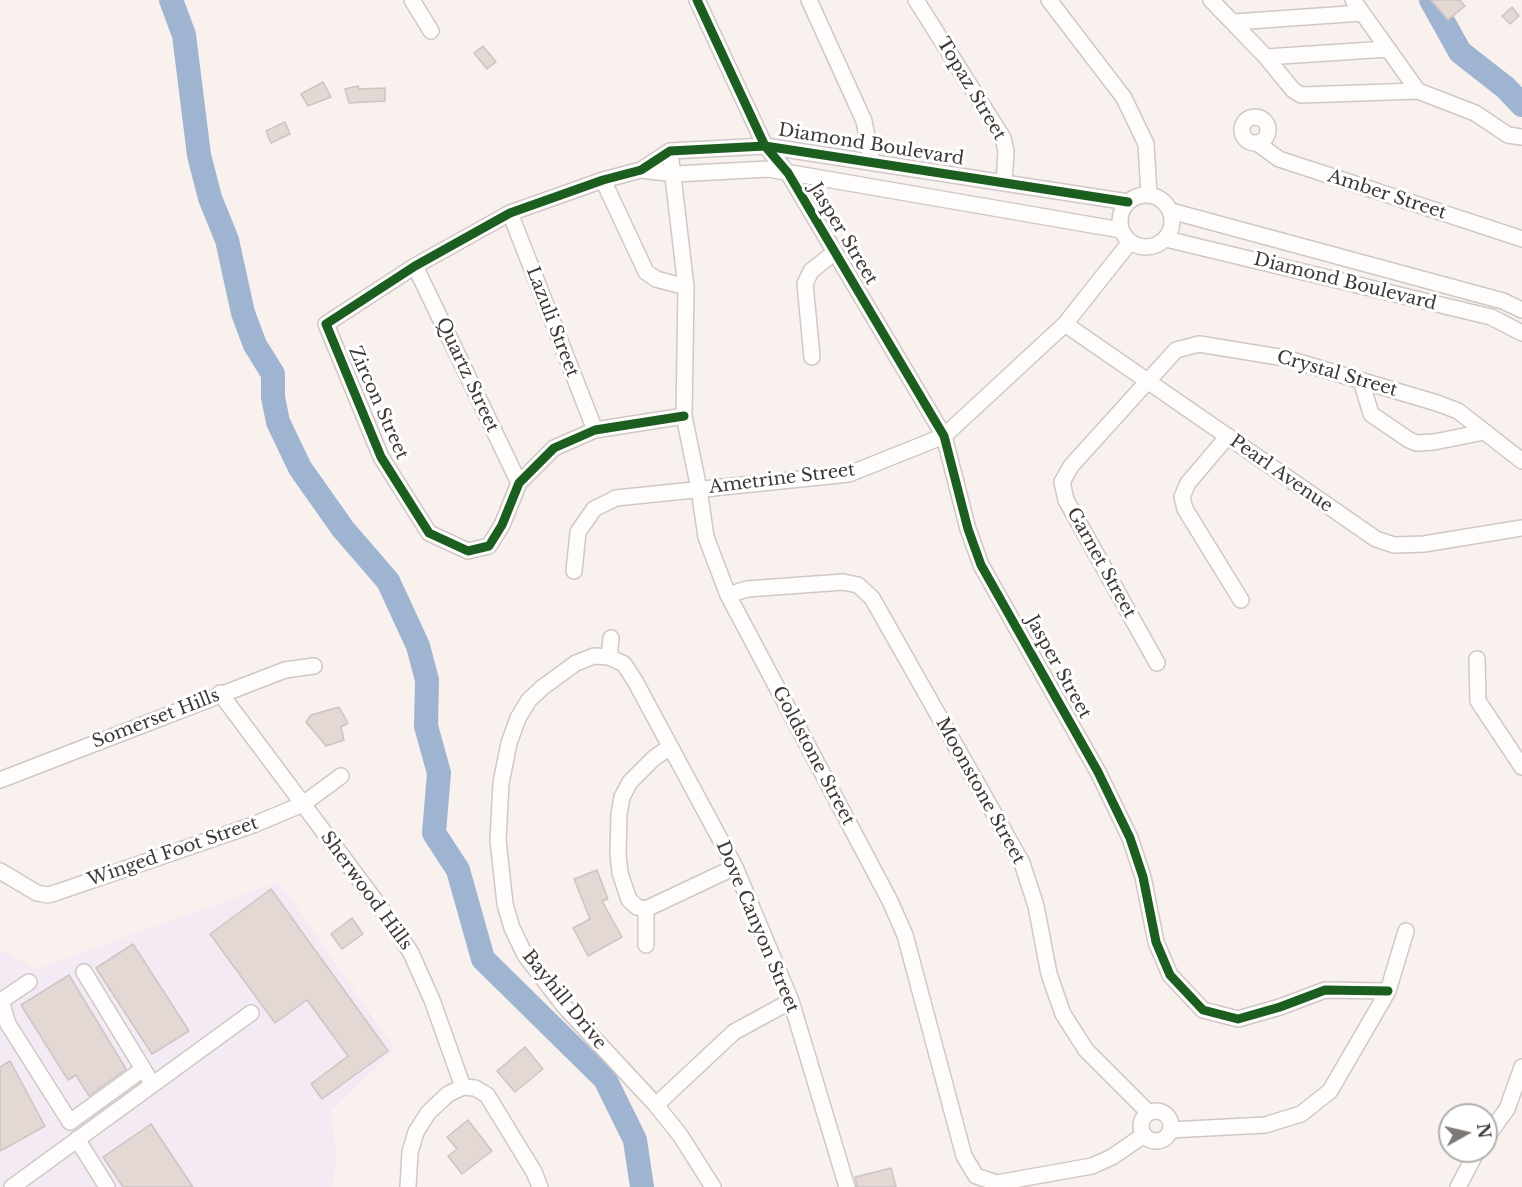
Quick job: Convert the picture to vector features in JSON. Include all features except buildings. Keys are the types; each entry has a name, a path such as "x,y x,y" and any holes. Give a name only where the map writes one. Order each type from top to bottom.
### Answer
{"street":[{"path":"412,0 431,31"},
{"name":"Jasper Street","path":"697,0 765,146 788,173 944,436 981,565 1098,772 1130,838 1143,877 1156,942 1170,975 1203,1010 1238,1019 1280,1007 1325,990 1388,991"},
{"path":"809,0 864,121 872,162"},
{"name":"Topaz Street","path":"916,0 1003,138 1006,151 1004,183"},
{"path":"1049,0 1124,98 1146,144 1149,195"},
{"path":"1211,0 1266,57 1293,90 1301,95 1418,91 1475,113 1508,135 1522,137"},
{"path":"1353,0 1418,91"},
{"path":"1234,22 1362,13"},
{"path":"1266,57 1388,49"},
{"name":"Amber Street","path":"1257,143 1279,159 1522,239"},
{"name":"Diamond Boulevard","path":"670,151 765,146 1128,202"},
{"path":"415,266 510,213 603,180 641,170 670,151"},
{"name":"Goldstone Street","path":"670,151 675,174 686,287 684,416 706,537 728,595 906,935 964,1156 976,1176 997,1182 1092,1166 1112,1157 1144,1136"},
{"path":"641,170 675,174 768,170 788,173 1126,236 1144,248 1152,247 1166,239 1172,225 1171,211 1162,200 1149,195 1141,195 1128,202 1121,215 1126,236"},
{"path":"603,180 646,272 656,279 686,287"},
{"name":"Diamond Boulevard","path":"1171,211 1503,301 1522,310"},
{"name":"Lazuli Street","path":"510,213 595,430"},
{"name":"Ametrine Street","path":"574,571 578,532 594,509 616,498 849,474 944,436 1065,324 1126,236"},
{"name":"Diamond Boulevard","path":"1166,239 1491,318 1522,333"},
{"path":"812,357 805,284 811,271 835,252"},
{"name":"Zircon Street","path":"415,266 326,324 381,457 429,533 468,551 489,546 502,525 519,483"},
{"name":"Quartz Street","path":"415,266 519,483"},
{"name":"Pearl Avenue","path":"1065,324 1376,539 1394,545 1424,544 1522,528"},
{"name":"Crystal Street","path":"1148,381 1176,350 1199,344 1286,358 1458,411 1522,461"},
{"path":"1361,380 1371,414 1409,440 1417,443 1434,442 1484,432"},
{"name":"Garnet Street","path":"1148,381 1071,466 1062,482 1065,500 1157,663"},
{"path":"519,483 554,448 595,430 684,416"},
{"path":"1228,436 1188,483 1182,497 1185,509 1241,600"},
{"name":"Moonstone Street","path":"728,595 747,589 843,582 858,585 872,598 1022,863 1036,906 1049,974 1063,1014 1086,1050 1149,1113"},
{"path":"609,657 611,638"},
{"name":"Bayhill Drive","path":"609,657 594,656 576,663 529,700 518,718 509,743 501,783 498,840 500,872 512,928 525,955 564,1006 656,1105 680,1135 713,1187"},
{"name":"Dove Canyon Street","path":"609,657 624,664 636,681 735,867 791,1001 847,1187"},
{"path":"1477,659 1478,701 1522,767"},
{"name":"Somerset Hills","path":"0,780 220,693 285,670 314,666"},
{"name":"Sherwood Hills","path":"220,693 389,920 411,953 432,1000 463,1087"},
{"path":"670,747 654,758 630,782 619,814 618,854 624,888 629,900 637,907 646,909 735,867"},
{"name":"Winged Foot Street","path":"0,871 37,893 48,895 253,825 303,804 341,776"},
{"path":"646,909 646,945"},
{"path":"1170,1130 1265,1125 1301,1114 1330,1091 1388,991 1406,931"},
{"path":"84,972 153,1085"},
{"path":"29,982 1,1001 8,1024 70,1122 143,1069"},
{"path":"656,1105 734,1032 791,1001"},
{"path":"12,1187 251,1013"},
{"path":"1498,1121 1507,1109 1522,1067"},
{"path":"408,1187 410,1152 416,1132 428,1113 448,1094 463,1087 475,1088 487,1095 530,1164 540,1187"},
{"path":"1149,1113 1162,1113 1170,1123 1170,1130 1162,1140 1149,1140 1144,1136 1141,1123 1149,1113"},
{"path":"77,1139 107,1187"},
{"path":"1458,1187 1471,1163"}],"shaded area":[{"path":"279,882 395,1049 331,1111 337,1161 332,1187 0,1187 0,949 36,969"}],"waterway":[{"path":"171,0 184,35 199,155 210,198 227,240 243,313 255,345 273,374 273,397 278,422 300,468 343,529 388,581 418,646 427,680 426,726 439,773 434,833 458,870 483,959 605,1079 635,1140 642,1187"},
{"path":"1431,0 1460,52 1506,88 1522,105"}],"cycle path":[{"path":"697,0 765,146 788,173 944,436 968,529 981,565 1098,772 1130,838 1143,877 1156,942 1170,975 1203,1010 1238,1019 1280,1007 1325,990 1388,991"},
{"path":"684,416 595,430 554,448 519,483 502,525 489,546 468,551 429,533 381,457 326,324 415,266 510,213 603,180 641,170 670,151 765,146 1128,202"}]}
